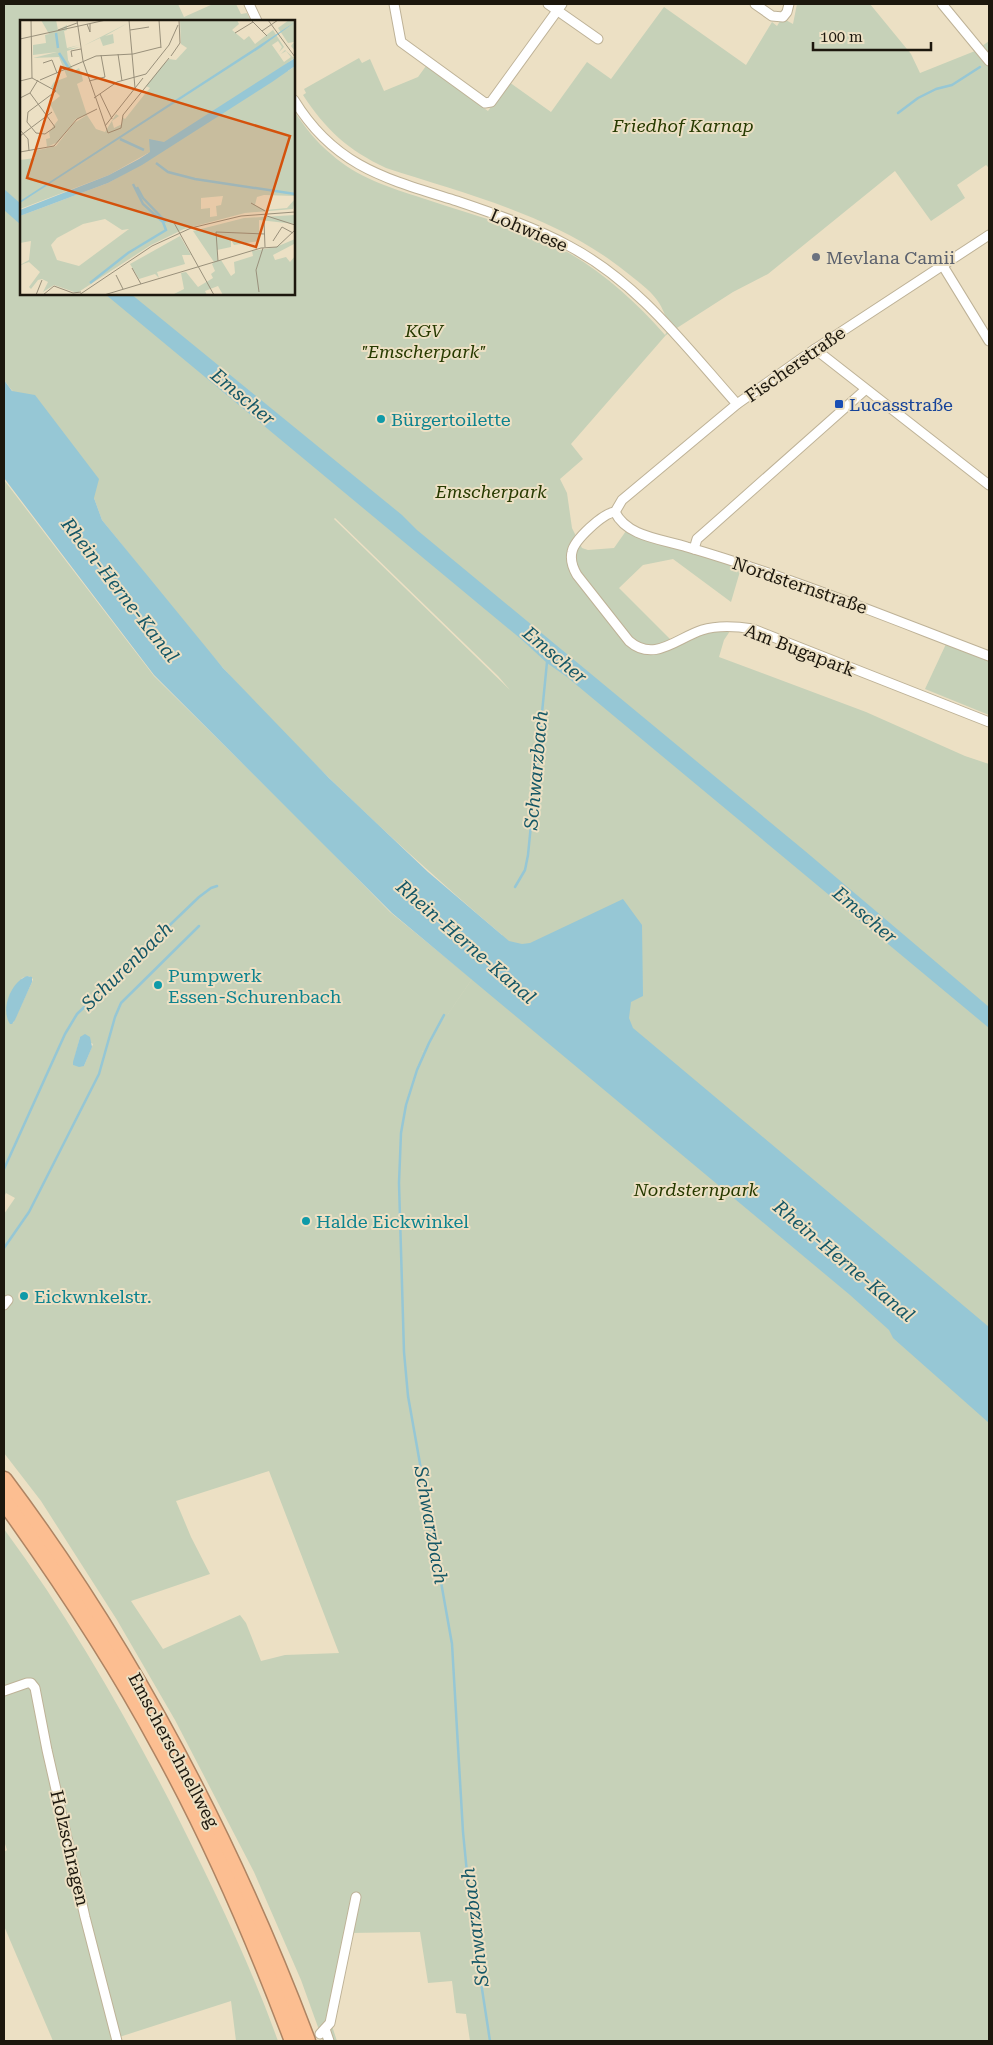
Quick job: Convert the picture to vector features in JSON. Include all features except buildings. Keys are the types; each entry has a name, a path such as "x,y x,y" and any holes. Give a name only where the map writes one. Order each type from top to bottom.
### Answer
{"highway":[{"name":"Emscherschnellweg","path":"6,1489 60,1558 98,1616 172,1740 224,1844 257,1917 317,2035"},
{"name":"Emscherschnellweg","path":"6,1489 50,1566 126,1685 160,1747 216,1859 267,1975 293,2041"}],"street":[{"path":"249,4 257,20"},
{"path":"394,4 401,42 482,102 488,104 560,7"},
{"path":"548,4 560,7 598,39"},
{"path":"755,4 772,16 783,17 787,12 789,4"},
{"path":"942,4 989,61"},
{"name":"Lohwiese","path":"295,102 324,140 347,158 369,171 398,183 513,221 569,246 601,266 658,315 737,404"},
{"name":"Fischerstraße","path":"615,512 622,500 737,404 815,348 989,235"},
{"path":"943,266 989,341"},
{"path":"815,348 989,485"},
{"path":"694,549 697,540 705,532 866,390"},
{"name":"Am Bugapark","path":"615,512 610,512 594,524 576,544 571,554 572,564 577,575 622,632 640,649 659,650 691,634 714,628 737,627 752,629 989,722"},
{"name":"Nordsternstraße","path":"615,512 619,520 633,532 694,549 823,592 989,656"},
{"name":"Holzschragen","path":"4,1691 27,1683 31,1683 35,1688 70,1853 117,2041"},
{"path":"329,2041 317,2035 330,2023 356,1897"}],"green space":[{"path":"4,4 178,4 184,17 213,4 236,4 241,14 247,13 250,20 20,20 20,295 295,295 295,112 311,134 326,149 351,169 374,181 499,223 562,249 610,281 665,335 670,327 657,300 626,272 599,253 571,236 511,209 386,168 372,161 349,146 329,129 303,95 306,93 304,89 359,58 362,63 370,59 384,91 418,77 426,66 488,111 509,82 551,112 587,62 611,79 664,7 746,65 772,22 777,26 782,18 793,24 797,4 870,4 911,54 920,73 975,51 989,41 989,168 986,165 957,185 965,198 931,221 895,171 768,274 733,292 666,335 571,444 583,459 560,479 567,493 572,528 582,548 588,550 614,548 626,531 741,568 731,602 673,559 643,565 619,588 677,646 711,631 730,631 724,640 719,657 866,712 965,756 989,764 989,2041 470,2041 466,2014 456,2013 452,1981 428,1983 420,1932 348,1933 331,2023 337,2041 323,2041 301,1980 254,1872 175,1720 117,1620 41,1501 4,1453 4,1214 15,1198 6,1193 4,1197 4,480 154,676 390,912 472,979 502,935 430,872 324,773 224,669 177,614 102,520 94,498 4,380","holes":["334,519 498,676 510,690","29,976 33,979 13,1023 7,1018 7,1004 22,978","80,1037 93,1044 84,1066 73,1065","269,1471 339,1653 285,1655 261,1661 246,1623 240,1615 163,1649 131,1601 210,1574 191,1537 176,1501"]},
{"path":"946,644 989,661 989,715 925,689"},
{"path":"4,1529 71,1627 112,1695 150,1765 227,1919 254,1979 278,2041 236,2041 231,2001 107,2041 53,2041 4,1926 4,1852 7,1850 4,1841"}],"water":[{"path":"4,189 20,203 20,224 4,210"},
{"name":"Emscher","path":"106,295 132,295 402,515 417,530 805,851 989,1007 989,1028 567,677 547,663 521,639"},
{"name":"Rhein-Herne-Kanal","path":"4,380 12,391 35,395 99,479 94,498 102,520 223,668 329,778 428,872 509,941 522,944 530,943 623,899 642,925 643,996 631,1002 629,1018 633,1028 989,1327 989,1423 893,1338 889,1330 850,1295 392,913 154,675 4,478"},
{"path":"27,976 32,977 32,982 15,1020 10,1024 6,1011 9,997 16,984"},
{"path":"85,1034 90,1037 92,1047 84,1066 79,1067 73,1065 73,1062 80,1037"}],"waterway":[{"path":"898,113 918,98 936,89 952,85 980,67"},
{"name":"Schwarzbach","path":"515,887 525,870 528,855 547,662"},
{"name":"Schurenbach","path":"4,1169 65,1034 77,1014 199,897 217,886"},
{"path":"4,1248 29,1212 99,1074 115,1017 121,1003 199,926"},
{"name":"Schwarzbach","path":"444,1015 417,1070 406,1105 401,1133 399,1183 404,1352 408,1396 452,1644 463,1832 472,1924 490,2041"}],"place":[{"name":"Mevlana Camii","path":"816,257"},
{"name":"Lucasstraße","path":"839,404"},
{"name":"Bürgertoilette","path":"381,419"},
{"name":"Pumpwerk Essen-Schurenbach","path":"158,985"},
{"name":"Halde Eickwinkel","path":"306,1221"},
{"name":"Eickwnkelstr.","path":"24,1296"}],"park label":[{"name":"Friedhof Karnap","path":"683,125"},
{"name":"KGV \"Emscherpark\"","path":"424,340"},
{"name":"Emscherpark","path":"491,491"},
{"name":"Nordsternpark","path":"696,1189"}]}
